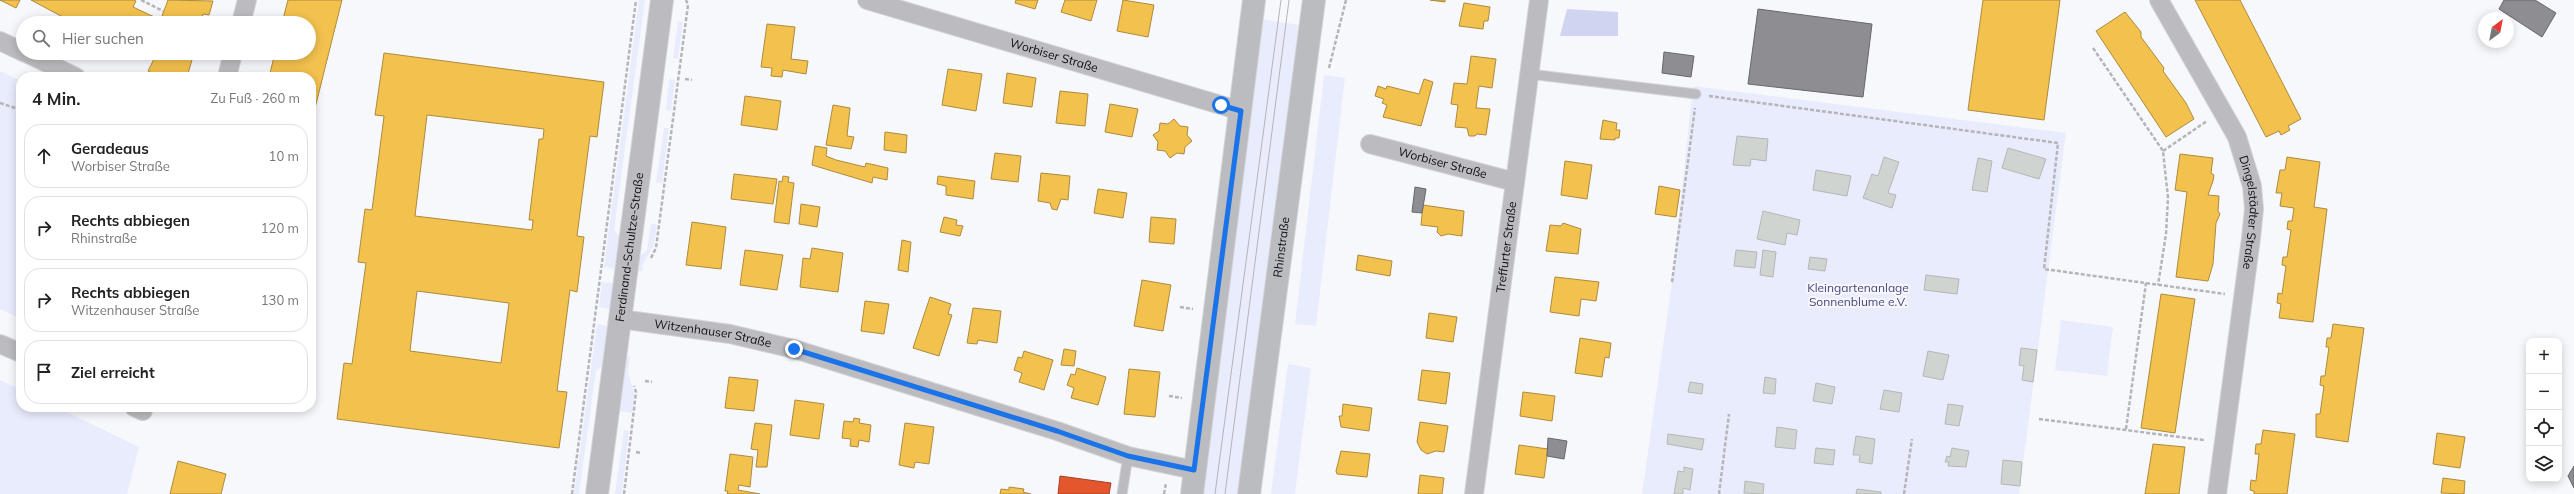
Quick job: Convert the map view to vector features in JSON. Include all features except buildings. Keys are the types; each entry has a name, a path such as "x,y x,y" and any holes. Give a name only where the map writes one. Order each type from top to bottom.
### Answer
{"main road":[{"path":"1192,494 1254,0"},
{"name":"Rhinstraße","path":"1249,494 1314,0"}],"street":[{"path":"243,16 247,0"},
{"name":"Ferdinand-Schultze-Straße","path":"597,494 662,0"},
{"name":"Worbiser Straße","path":"867,0 1241,111"},
{"name":"Treffurter Straße","path":"1474,494 1539,0"},
{"name":"Dingelstädter Straße","path":"2158,0 2237,137 2246,162 2252,186 2254,209 2217,494"},
{"path":"0,41 16,49"},
{"path":"41,60 66,72"},
{"path":"228,72 231,60"},
{"name":"Worbiser Straße","path":"1370,144 1515,182"},
{"name":"Witzenhauser Straße","path":"620,319 730,334 794,349 1057,431 1128,456 1194,470"},
{"path":"0,344 16,352"}],"lane":[{"path":"1529,74 1696,94"},
{"path":"1122,494 1128,456"}],"path":[{"path":"141,0 163,11"},
{"path":"572,494 636,0"},
{"path":"648,262 656,248 688,5 686,0"},
{"path":"1328,70 1346,0"},
{"path":"2093,48 2162,151 2168,198 2166,234 2158,285"},
{"path":"684,79 692,80"},
{"path":"1672,282 1696,94 2058,143 2044,269 2231,295"},
{"path":"0,103 16,108"},
{"path":"2162,151 2222,110"},
{"path":"2126,430 2146,283"},
{"path":"1180,307 1195,310"},
{"path":"624,494 636,392 632,379"},
{"path":"645,381 652,382"},
{"path":"1169,396 1183,398"},
{"path":"1719,494 1728,414"},
{"path":"2039,419 2211,441"},
{"path":"1904,494 1912,439"},
{"path":"636,452 642,453"},
{"path":"1164,494 1166,487"}],"green space":[{"path":"639,0 645,0 614,230 621,238 615,269 604,267"},
{"path":"1261,19 1300,25 1239,494 1202,494"},
{"path":"678,21 683,22 678,59 673,58"},
{"path":"0,71 16,79 16,317 0,309"},
{"path":"1324,75 1345,78 1316,326 1295,324"},
{"path":"669,79 675,80 671,111 666,110"},
{"name":"Kleingartenanlage Sonnenblume e.V.","path":"1693,86 2066,133 2019,494 1642,494 1672,282"},
{"path":"664,128 669,128 662,183 656,183"},
{"path":"651,224 657,224 654,245 643,264 642,271 638,271 640,256 647,250"},
{"path":"602,282 614,283 610,309 599,307"},
{"path":"2061,320 2113,327 2107,376 2055,370"},
{"path":"597,324 610,326 603,365 596,371 579,494 574,494"},
{"path":"627,356 630,357 628,373 634,393 632,413 619,411"},
{"path":"1288,364 1311,368 1295,494 1271,494"},
{"path":"0,380 16,388 16,412 66,412 139,447 127,494 0,494"},
{"path":"624,430 629,431 622,494 615,494"}],"water":[{"path":"1567,9 1618,12 1618,36 1560,36"}],"tram line":[{"path":"1215,494 1281,0"},
{"path":"1225,494 1289,0"}],"route":[{"path":"794,349 1057,431 1128,456 1194,470 1241,111 1221,105"}]}
